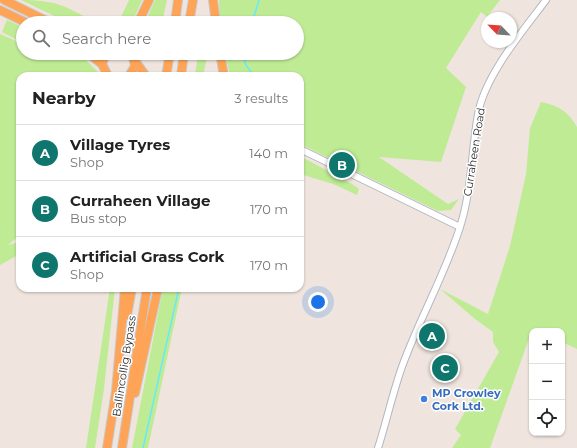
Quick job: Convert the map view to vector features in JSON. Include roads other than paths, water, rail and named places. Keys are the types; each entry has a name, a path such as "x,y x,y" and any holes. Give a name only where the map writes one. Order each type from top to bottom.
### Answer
{"highway":[{"path":"4,0 37,16"},
{"path":"141,16 149,0"},
{"path":"176,16 178,0"},
{"path":"190,16 193,0"},
{"path":"213,0 215,16"},
{"path":"0,10 16,18"},
{"path":"97,60 102,64 106,72"},
{"path":"102,64 103,60"},
{"path":"167,72 169,60"},
{"path":"182,72 183,60"},
{"path":"221,60 223,72"},
{"path":"131,72 135,62"},
{"path":"135,62 143,72"},
{"path":"118,371 125,292"},
{"path":"118,371 131,292"},
{"name":"Ballincollig Bypass","path":"122,448 146,292"},
{"path":"126,424 139,379 157,292"},
{"name":"Ballincollig Bypass","path":"107,448 118,371"}],"street":[{"name":"Curraheen Road","path":"378,448 403,363 449,263 460,227 474,155 478,113 485,91 492,76 546,0"},
{"path":"304,151 460,227"}],"waterway":[{"path":"254,16 259,0"},
{"path":"244,60 251,72"},
{"path":"143,448 178,292"}],"place":[{"name":"Curraheen Village","path":"342,165"},
{"name":"Village Tyres","path":"432,336"},
{"name":"Artificial Grass Cork","path":"445,368"},
{"name":"MP Crowley Cork Ltd.","path":"424,399"}]}
